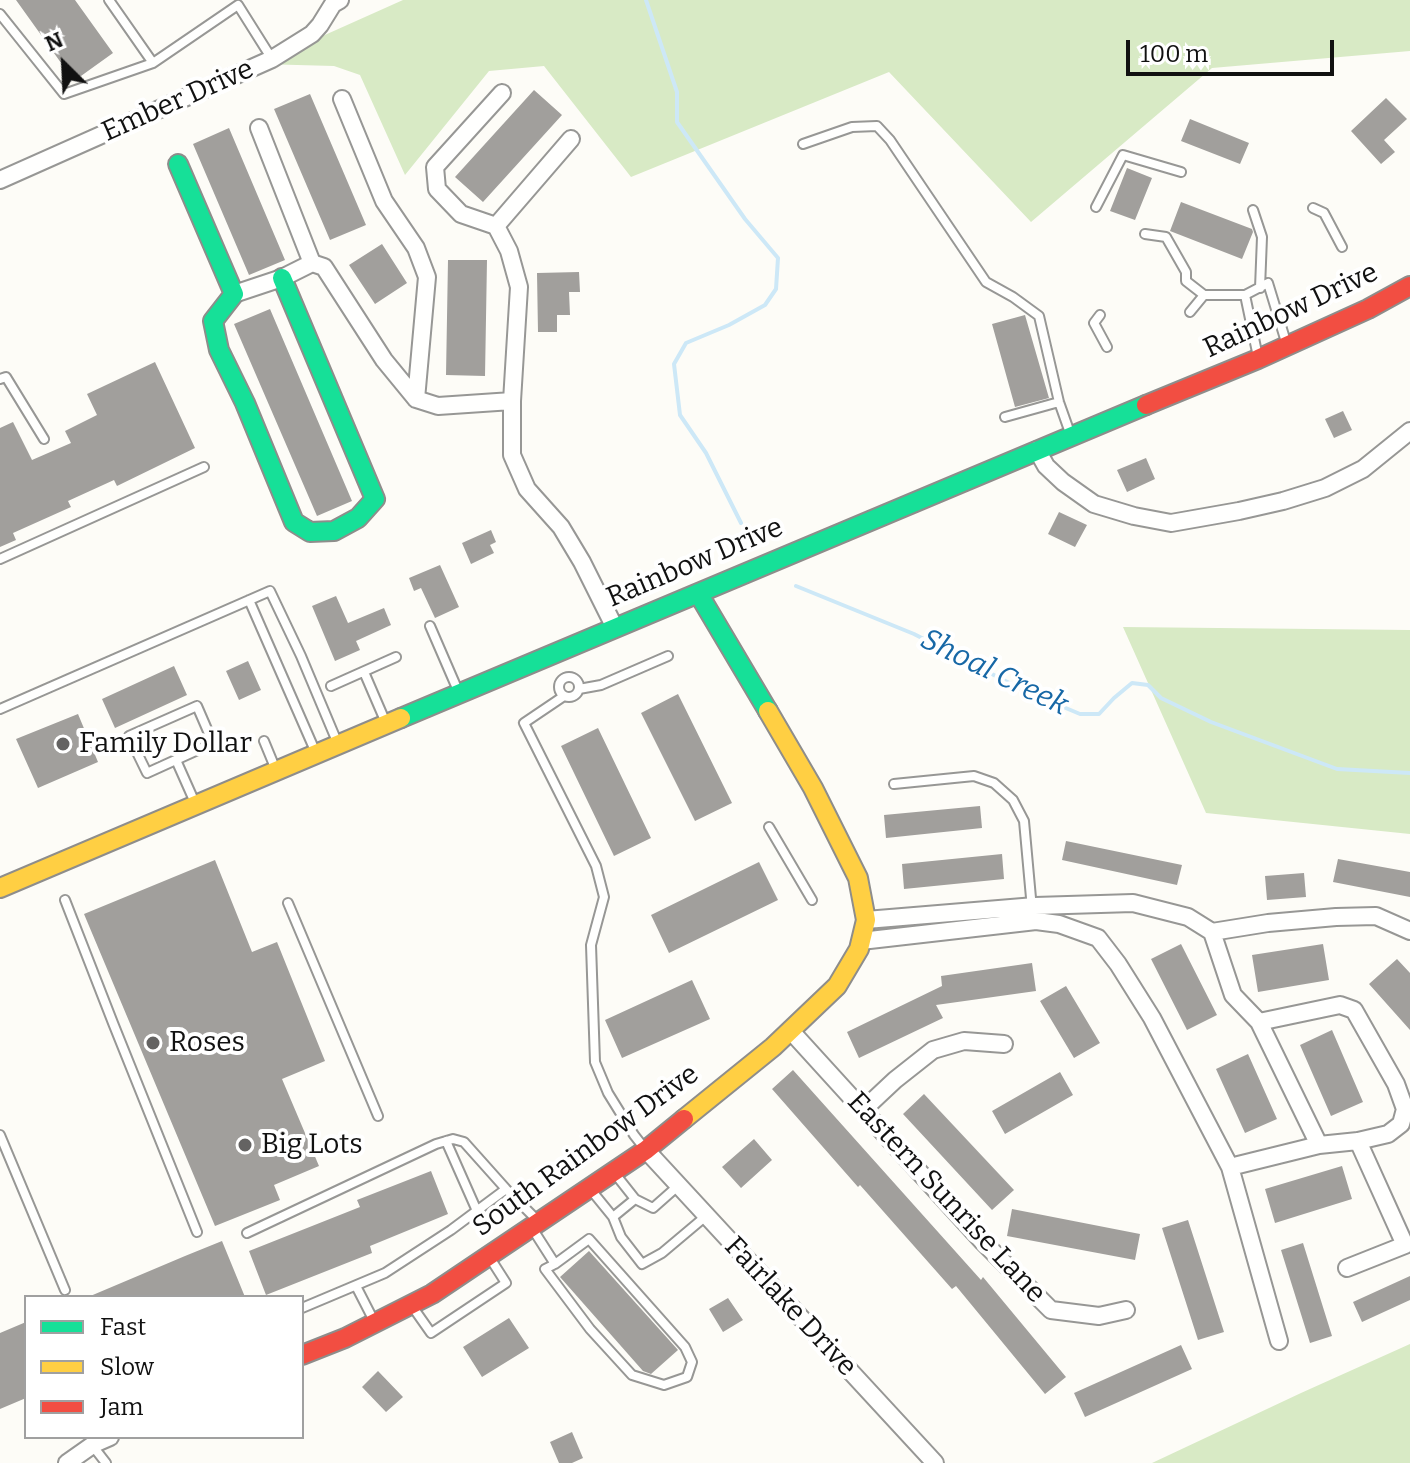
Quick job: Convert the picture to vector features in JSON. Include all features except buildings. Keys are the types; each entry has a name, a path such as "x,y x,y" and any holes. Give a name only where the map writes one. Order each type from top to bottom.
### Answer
{"street":[{"name":"Ember Drive","path":"0,180 272,59 312,34 334,1"},
{"path":"502,93 435,167 437,189 461,214 496,226 509,251 519,287 512,455 527,489 561,527 582,562 615,628"},
{"path":"342,99 384,201 416,248 427,277 416,399"},
{"path":"259,128 312,263"},
{"path":"496,226 571,139"},
{"path":"178,164 234,294"},
{"path":"282,278 375,499 358,518 334,531 310,532 294,522 245,403 219,350 213,321 234,294 282,278 312,263 324,267 384,360 416,399 438,406 512,401"},
{"name":"Rainbow Drive","path":"0,888 1258,359 1368,309 1410,286"},
{"path":"1037,450 1046,466 1094,504 1171,523 1254,508 1325,488 1363,469 1410,431"},
{"name":"South Rainbow Drive","path":"304,1354 345,1338 432,1294 646,1150 790,1030 837,986 859,949 866,920 858,878 813,788 698,593"},
{"path":"861,941 1033,914 1133,903 1188,917 1212,932 1233,995 1259,1022 1319,1145"},
{"path":"866,920 1033,914 1098,938 1152,1018 1230,1167 1279,1341"},
{"path":"1212,932 1281,922 1376,916 1410,931"},
{"path":"1230,1167 1319,1145 1358,1141 1406,1126 1405,1109 1396,1084 1354,1010 1340,1005 1259,1022"},
{"name":"Eastern Sunrise Lane","path":"790,1030 983,1242 1051,1310 1099,1316 1126,1310"},
{"path":"863,1110 933,1050 964,1041 1004,1044"},
{"path":"1347,1268 1405,1245 1358,1141"},
{"name":"Fairlake Drive","path":"646,1150 935,1463"},
{"path":"67,1463 106,1439"}],"lane":[{"path":"109,0 153,63"},
{"path":"0,14 64,94 153,63 238,5 272,59"},
{"path":"803,144 852,127 877,126 890,140 986,282 1039,316 1059,402 1071,436"},
{"path":"1096,207 1123,155 1181,172"},
{"path":"1313,208 1324,213 1342,247"},
{"path":"1253,210 1262,237 1264,286 1287,346"},
{"path":"1145,234 1166,237 1186,272 1186,281 1204,295 1245,295 1264,286"},
{"path":"1190,312 1204,295"},
{"path":"1245,295 1258,359"},
{"path":"1100,315 1094,323 1107,347"},
{"path":"0,379 6,377 44,439"},
{"path":"1005,417 1059,402"},
{"path":"0,559 204,467"},
{"path":"0,709 270,591 339,744"},
{"path":"249,600 317,754"},
{"path":"430,626 459,694"},
{"path":"554,654 564,677"},
{"path":"646,1150 608,1093 595,1062 591,945 604,897 596,866 524,723 564,696 573,696 579,689 601,685 668,656"},
{"path":"331,686 396,657"},
{"path":"364,672 387,724"},
{"path":"564,677 573,678 579,689"},
{"path":"564,677 559,684 564,696"},
{"path":"197,706 213,743 176,760 147,773 129,736 197,706"},
{"path":"264,741 276,771"},
{"path":"176,760 197,805"},
{"path":"894,784 974,776 994,783 1013,800 1024,821 1033,914"},
{"path":"769,827 812,900"},
{"path":"65,900 197,1232"},
{"path":"288,903 378,1116"},
{"path":"0,1135 65,1290"},
{"path":"247,1233 436,1144 453,1139 464,1142 535,1224 555,1264"},
{"path":"446,1141 477,1211"},
{"path":"613,1171 635,1199 653,1208 679,1185"},
{"path":"590,1188 613,1217 621,1237 642,1264 662,1253 706,1216"},
{"path":"304,1307 385,1273 506,1189"},
{"path":"613,1217 635,1199"},
{"path":"589,1239 685,1347 692,1362 687,1377 664,1385 632,1375 590,1329 545,1269 555,1264 589,1239"},
{"path":"411,1305 431,1333 506,1283 488,1256"},
{"path":"356,1286 375,1323"},
{"path":"92,1445 106,1463"}],"green space":[{"path":"403,0 1410,0 1410,51 1212,68 1031,222 889,72 631,177 544,66 489,71 405,175 360,75 334,66 260,64"},
{"path":"1123,627 1410,630 1410,834 1206,813"},
{"path":"1410,1344 1410,1463 1152,1463 1301,1393"}],"waterway":[{"name":"Shoal Creek","path":"646,0 677,92 677,122 745,219 778,258 776,289 765,305 729,325 686,343 674,364 680,415 706,453 741,523"},
{"name":"Shoal Creek","path":"796,586 914,634 1023,690 1080,714 1099,714 1132,683 1148,685 1161,698 1211,722 1337,769 1410,773"}],"traffic: fast":[{"path":"178,164 234,294 213,321 219,350 245,403 294,522 310,532 334,531 358,518 375,499 282,278"},
{"path":"401,718 1146,405"},
{"path":"698,593 768,711"}],"traffic: slow":[{"path":"684,1119 773,1047 837,986 859,949 866,920 858,878 813,788 768,711"},
{"path":"0,888 401,718"}],"traffic: jam":[{"path":"1146,405 1258,359 1368,309 1410,286"},
{"path":"304,1354 345,1338 432,1294 646,1150 684,1119"}],"place":[{"name":"Family Dollar","path":"63,744"},
{"name":"Roses","path":"153,1043"},
{"name":"Big Lots","path":"245,1145"}]}
